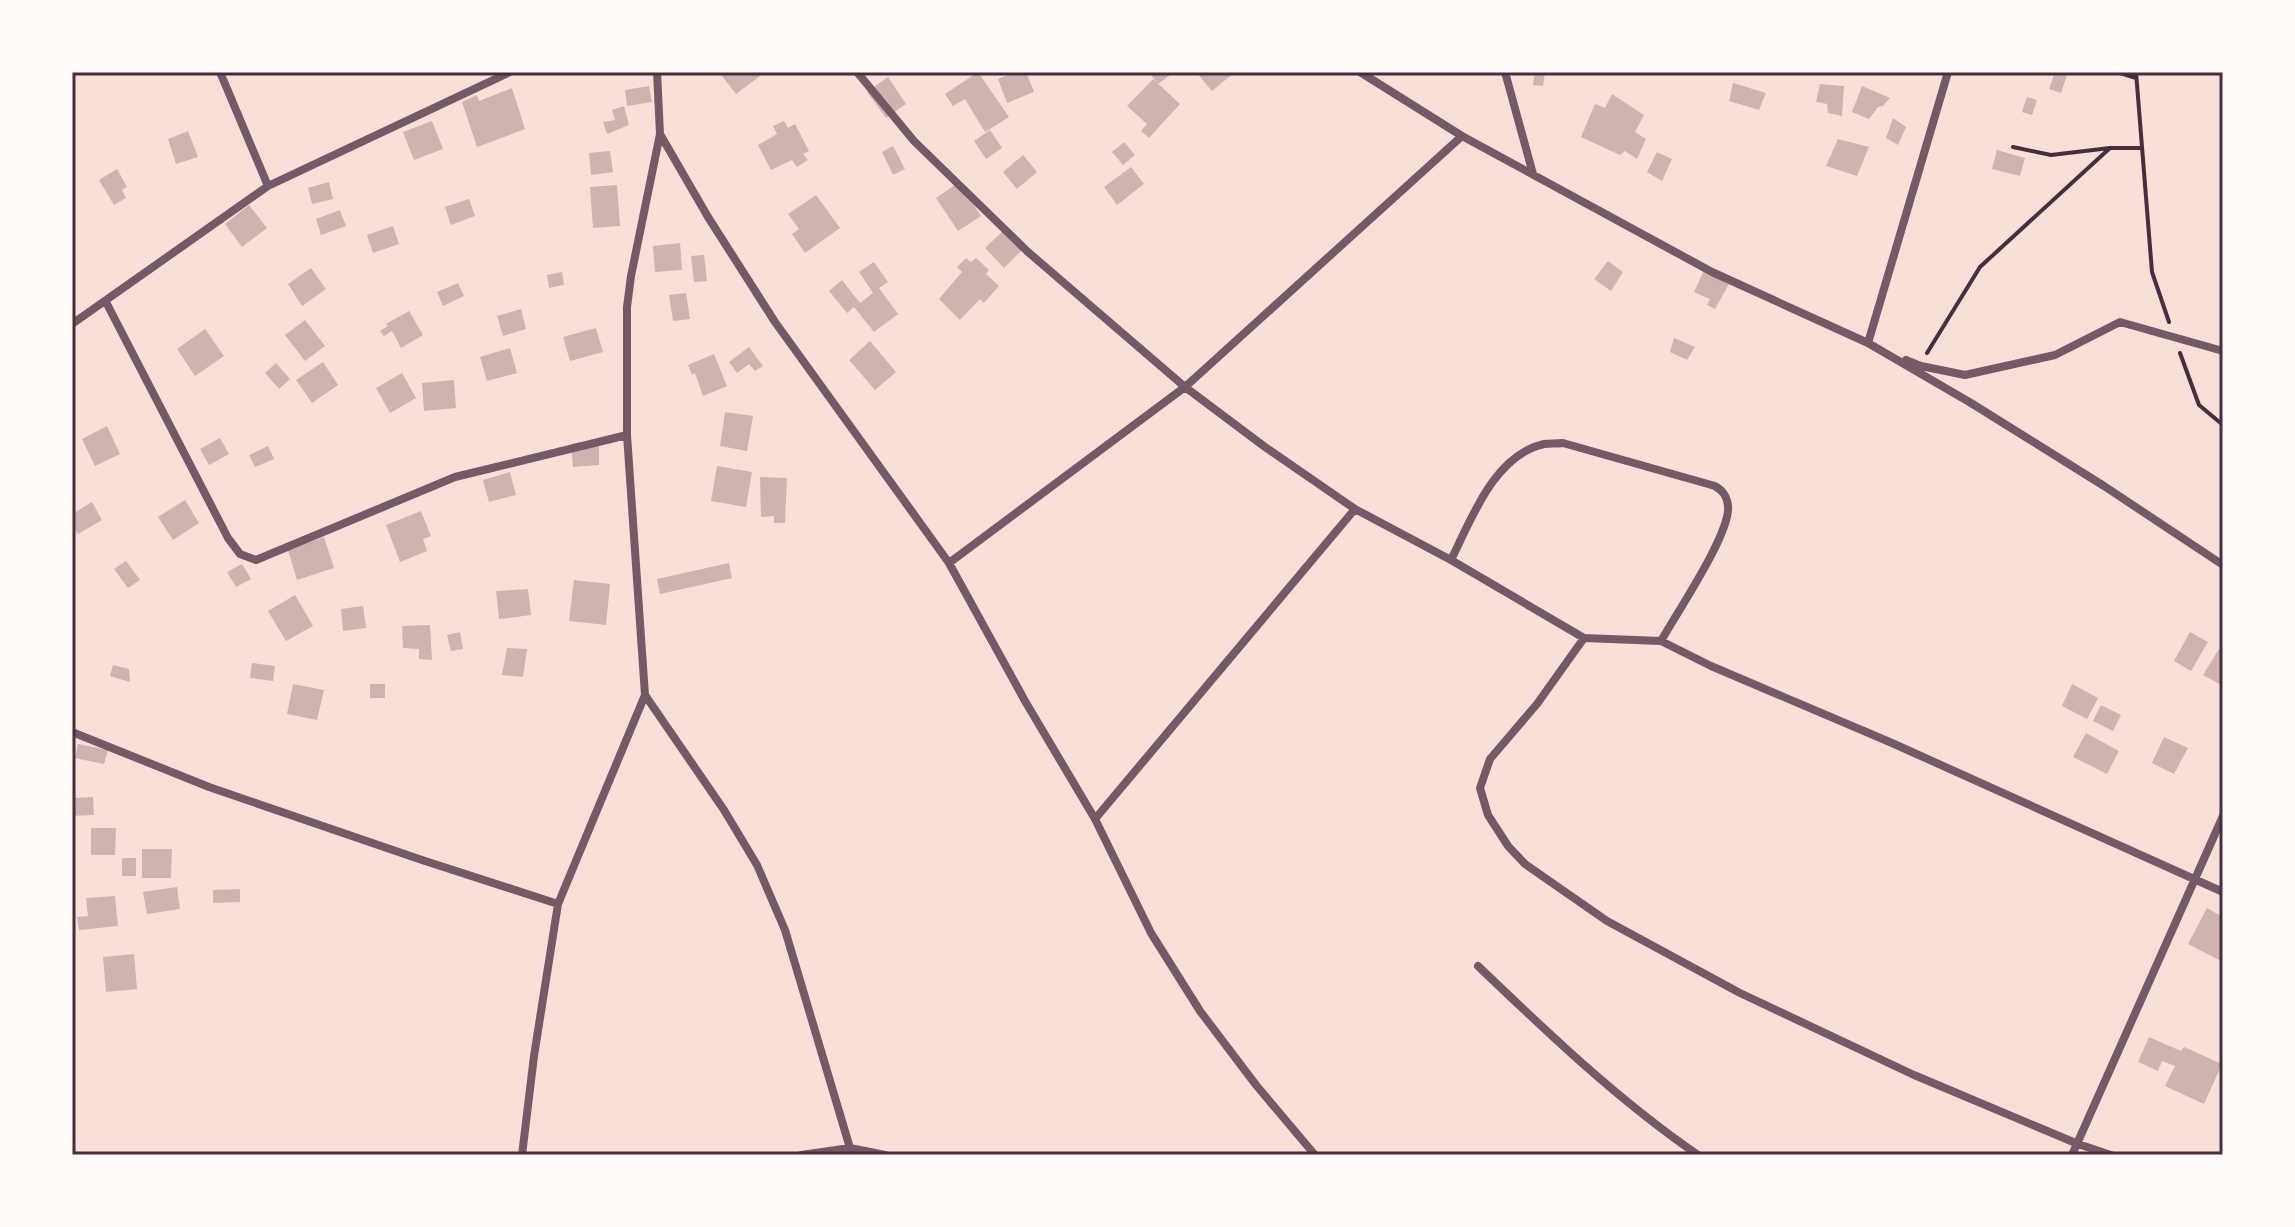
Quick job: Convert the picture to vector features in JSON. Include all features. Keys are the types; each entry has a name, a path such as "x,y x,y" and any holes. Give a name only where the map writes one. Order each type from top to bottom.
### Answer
{"street":[{"path":"220,72 268,186"},
{"path":"72,324 268,186 510,72"},
{"path":"522,1155 558,904 645,695 627,435 627,307 660,134 657,72"},
{"path":"857,72 914,141 1028,252 1185,387 1355,509 1451,560 1584,638 1661,641 1711,666 1906,749 2223,892"},
{"path":"1360,72 1462,136 1712,272 1921,366 1965,375 2055,355 2120,322 2223,351"},
{"path":"1505,72 1533,174"},
{"path":"1868,343 1948,72"},
{"path":"660,134 775,322 949,563 1095,819 1151,933 1200,1011 1256,1085 1315,1155"},
{"path":"949,563 1185,387 1462,136"},
{"path":"106,302 228,538 240,554 256,560 455,477 627,435"},
{"path":"1868,343 1971,403 2223,565"},
{"path":"1451,560 1484,492 1503,469 1522,454 1542,445 1563,443 1715,486 1726,496 1728,508 1721,538 1661,641"},
{"path":"1095,819 1355,509"},
{"path":"1584,638 1537,704 1490,759 1480,788 1488,815 1508,846 1525,864 1607,921 1740,993 1914,1075 2111,1155"},
{"path":"645,695 724,810 762,878 785,930 850,1148"},
{"path":"72,732 209,787 558,904"},
{"path":"2072,1155 2223,816"},
{"path":"1478,966 1556,1040 1650,1122 1698,1155"},
{"path":"801,1155 850,1148 885,1155"}],"path":[{"path":"2117,72 2136,75 2152,272 2199,405 2223,425"},
{"path":"2013,147 2051,155 2110,148 2142,148"},
{"path":"1921,366 1980,267 2110,148"}],"building":[{"path":"727,72 757,72 760,76 736,94 722,76"},
{"path":"978,72 1009,117 985,132 965,99 953,106 945,94"},
{"path":"1015,72 1026,72 1034,92 1007,103 998,79"},
{"path":"1149,72 1174,72 1158,84"},
{"path":"1196,72 1235,72 1212,91"},
{"path":"1535,72 1545,72 1543,86 1533,85"},
{"path":"2055,72 2068,72 2061,93 2049,89"},
{"path":"888,77 906,104 886,118 867,92"},
{"path":"1153,79 1180,104 1149,138 1141,131 1147,124 1127,106"},
{"path":"1733,83 1766,93 1759,110 1729,101"},
{"path":"1820,84 1844,86 1842,116 1828,113 1827,104 1816,102"},
{"path":"649,86 652,102 627,106 625,90"},
{"path":"1862,86 1890,98 1869,119 1852,112"},
{"path":"512,88 525,129 477,147 462,102 477,95 479,101"},
{"path":"1612,94 1644,115 1635,132 1646,139 1637,159 1625,151 1620,155 1581,137 1595,104 1605,108"},
{"path":"2027,97 2037,100 2032,115 2022,112"},
{"path":"624,106 629,125 607,134 603,122 615,120 612,110"},
{"path":"1893,118 1906,127 1898,145 1886,138"},
{"path":"432,121 443,149 414,160 403,132"},
{"path":"784,121 788,128 795,124 809,151 803,154 808,160 797,167 792,160 771,170 758,145 777,134 773,126"},
{"path":"990,130 1002,148 986,159 974,141"},
{"path":"188,131 198,157 176,164 168,139"},
{"path":"1838,139 1869,147 1857,176 1826,166"},
{"path":"1124,142 1135,155 1123,165 1112,152"},
{"path":"893,146 905,169 893,175 882,152"},
{"path":"1997,150 2025,158 2020,176 1992,169"},
{"path":"610,151 613,172 591,175 589,153"},
{"path":"1657,152 1672,159 1662,181 1647,172"},
{"path":"1023,155 1037,172 1017,189 1003,172"},
{"path":"1131,167 1144,184 1117,205 1104,187"},
{"path":"117,169 127,187 122,190 126,198 114,205 99,180"},
{"path":"329,182 333,199 312,204 308,188"},
{"path":"959,182 981,216 958,231 936,198"},
{"path":"617,185 620,226 593,228 590,187"},
{"path":"816,195 840,228 805,253 792,234 799,229 788,214"},
{"path":"469,199 475,216 451,225 445,207"},
{"path":"249,205 267,228 242,247 225,224"},
{"path":"340,210 346,226 321,235 316,219"},
{"path":"393,226 399,244 373,253 367,235"},
{"path":"1004,230 1023,249 1004,268 985,248"},
{"path":"680,243 682,270 655,272 653,246"},
{"path":"704,255 707,281 694,282 691,256"},
{"path":"966,258 971,262 976,258 989,270 986,274 999,286 984,303 980,299 960,320 939,299 962,272 957,267"},
{"path":"1608,261 1623,272 1611,291 1594,279"},
{"path":"874,262 888,282 879,288 898,314 874,332 854,307 847,313 829,291 842,280 860,303 873,293 859,272"},
{"path":"311,268 326,289 302,306 288,284"},
{"path":"562,272 564,285 549,288 547,275"},
{"path":"1703,272 1729,284 1715,309 1707,305 1710,299 1694,292"},
{"path":"458,283 464,296 443,306 437,292"},
{"path":"686,293 690,319 673,321 669,295"},
{"path":"521,309 526,329 503,336 497,316"},
{"path":"409,311 423,335 401,348 392,331 384,336 380,331"},
{"path":"305,320 325,346 305,361 285,335"},
{"path":"596,328 603,352 570,361 563,337"},
{"path":"205,329 224,356 195,376 177,349"},
{"path":"1674,338 1695,347 1687,360 1670,352"},
{"path":"870,341 896,372 875,390 849,360"},
{"path":"749,347 763,366 755,371 749,364 737,373 729,362"},
{"path":"510,348 517,373 487,381 480,357"},
{"path":"714,354 727,386 703,396 695,373 692,375 688,365"},
{"path":"323,362 338,385 312,403 296,380"},
{"path":"276,363 290,379 279,389 265,373"},
{"path":"402,373 416,398 390,413 376,388"},
{"path":"454,380 456,408 424,411 422,383"},
{"path":"725,412 753,416 747,451 720,446"},
{"path":"107,426 120,454 95,466 82,439"},
{"path":"220,438 229,454 209,465 200,449"},
{"path":"599,439 599,465 573,467 571,444"},
{"path":"268,446 274,459 255,467 249,455"},
{"path":"717,466 752,472 746,507 711,501"},
{"path":"510,472 516,495 489,502 483,480"},
{"path":"760,477 787,478 785,523 774,523 774,516 761,517"},
{"path":"185,500 199,523 173,540 158,517"},
{"path":"92,502 102,520 78,534 72,524 72,514"},
{"path":"421,511 431,536 423,539 427,551 400,562 386,525"},
{"path":"324,537 334,568 297,580 288,550"},
{"path":"126,561 140,580 128,588 114,569"},
{"path":"729,563 732,578 660,594 657,579"},
{"path":"242,564 251,579 236,587 227,572"},
{"path":"574,580 610,584 606,625 569,621"},
{"path":"528,589 531,615 499,619 496,591"},
{"path":"295,595 313,626 286,641 268,611"},
{"path":"363,606 366,628 343,631 341,609"},
{"path":"430,625 432,660 419,659 419,649 403,648 402,626"},
{"path":"460,632 463,649 451,651 447,635"},
{"path":"2190,632 2208,642 2191,671 2174,661"},
{"path":"507,648 527,649 523,677 502,675"},
{"path":"2219,649 2223,651 2223,686 2203,675"},
{"path":"252,663 275,666 273,681 250,678"},
{"path":"113,665 129,669 130,682 110,676"},
{"path":"293,684 324,690 317,720 287,714"},
{"path":"370,684 385,684 385,698 370,698"},
{"path":"2072,684 2098,698 2087,719 2062,706"},
{"path":"2101,705 2121,715 2113,731 2093,721"},
{"path":"2086,733 2119,751 2107,774 2073,757"},
{"path":"2164,737 2188,748 2174,774 2152,763"},
{"path":"78,744 108,750 104,764 75,758"},
{"path":"93,797 94,815 72,816 72,798"},
{"path":"91,828 116,828 115,855 91,855"},
{"path":"142,849 172,849 171,878 142,878"},
{"path":"122,858 136,858 136,876 122,876"},
{"path":"177,887 180,909 147,914 143,892"},
{"path":"240,889 240,902 213,903 213,890"},
{"path":"115,896 118,926 79,930 77,917 88,916 86,898"},
{"path":"2207,908 2223,917 2221,961 2188,944"},
{"path":"134,954 137,989 106,992 103,957"},
{"path":"2149,1037 2181,1051 2184,1047 2222,1064 2204,1104 2165,1086 2175,1066 2162,1061 2158,1071 2138,1062"}]}
